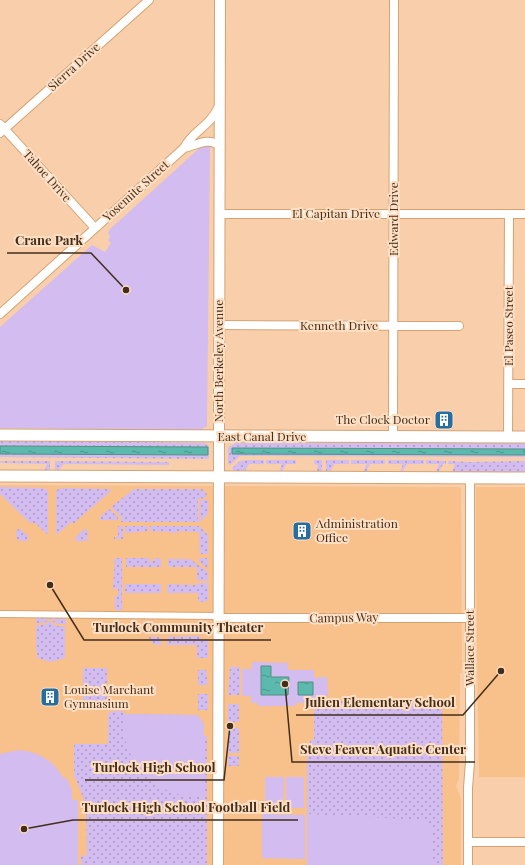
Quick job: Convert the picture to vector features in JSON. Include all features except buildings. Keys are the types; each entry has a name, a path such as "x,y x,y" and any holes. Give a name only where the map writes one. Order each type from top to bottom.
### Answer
{"main road":[{"name":"East Canal Drive","path":"0,435 525,437"},
{"path":"0,476 525,478"}],"street":[{"name":"Sierra Drive","path":"2,129 148,0"},
{"name":"North Berkeley Avenue","path":"218,865 220,0"},
{"name":"Edward Drive","path":"393,437 394,0"},
{"name":"Yosemite Street","path":"0,314 184,148 187,142 209,123 220,104"},
{"name":"Tahoe Drive","path":"2,129 95,228"},
{"name":"Yosemite Street","path":"184,148 207,141 214,142 219,146"},
{"name":"El Capitan Drive","path":"219,214 525,214"},
{"name":"El Paseo Street","path":"508,437 509,214"},
{"name":"Kenneth Drive","path":"219,325 460,326"},
{"path":"509,384 525,384"},
{"name":"Wallace Street","path":"468,865 470,478"},
{"name":"Campus Way","path":"0,614 470,618"},
{"path":"468,842 525,842"}],"shaded area":[{"path":"203,145 209,145 210,148 207,426 199,431 0,428 0,327 92,245 105,252 111,243 108,240 110,237 108,233 109,230"},
{"path":"0,440 205,443 209,446 209,459 0,457 0,454 208,455 208,447 0,446"},
{"path":"235,443 525,443 525,449 232,448 232,454 525,455 525,457 240,456 230,465 228,463 228,448"},
{"path":"264,460 264,464 249,464 244,473 235,472 232,468 240,461"},
{"path":"266,460 296,460 296,464 286,464 282,472 279,472 282,464 266,464"},
{"path":"314,460 322,460 322,472 317,471 318,465 314,464"},
{"path":"326,460 349,460 349,464 334,464 330,472 326,472"},
{"path":"351,460 385,460 385,464 370,464 366,472 363,472 367,464 351,464"},
{"path":"388,460 424,460 424,464 407,464 402,472 400,472 403,464 388,464"},
{"path":"426,460 446,461 446,464 443,464 439,472 436,472 439,464 426,464"},
{"path":"0,461 50,461 50,471 44,470 47,464 0,463"},
{"path":"55,461 169,462 169,465 64,464 58,471 55,471"},
{"path":"448,461 525,461 525,472 452,472 455,464 448,464"},
{"path":"0,485 461,488 462,673 460,673 459,779 456,786 461,798 461,865 0,865"},
{"path":"0,487 42,488 48,490 48,535 35,523 30,523 0,494"},
{"path":"476,487 525,487 525,777 479,777"},
{"path":"63,488 109,489 111,491 74,523 70,523 56,535 56,490"},
{"path":"134,489 202,489 208,495 206,495 206,498 198,499 198,522 121,522 121,517 111,507"},
{"path":"200,500 208,500 208,514 199,523"},
{"path":"109,509 118,517 118,520 100,520 100,517"},
{"path":"118,526 123,526 123,539 114,539 114,537 118,537"},
{"path":"125,526 148,526 148,531 125,533"},
{"path":"150,526 199,526 208,535 208,554 200,554 199,532 177,531 177,533 172,533 150,531"},
{"path":"19,528 28,536 28,541 17,540 16,532"},
{"path":"84,529 88,531 87,541 76,541 75,538"},
{"path":"115,558 122,558 122,610 115,610 115,596 118,596 118,589 113,589"},
{"path":"126,558 149,558 149,561 154,561 154,558 161,559 161,567 126,567"},
{"path":"199,558 208,558 208,569 199,561"},
{"path":"168,559 190,559 208,572 208,581 197,580 197,567 168,567"},
{"path":"197,583 208,583 208,601 198,602 198,593 167,593 168,584 197,585"},
{"path":"125,584 161,584 161,593 125,593"},
{"path":"36,618 66,619 66,624 57,624 50,619 44,623 36,623"},
{"path":"50,621 56,626 65,626 65,658 51,662 37,658 36,650 36,625 44,625"},
{"path":"149,637 161,637 161,645 155,645 149,640"},
{"path":"167,637 201,637 201,640 208,640 208,658 197,658 197,645 167,645"},
{"path":"252,662 288,663 288,670 314,670 314,678 327,677 328,696 318,696 318,703 295,703 295,706 258,706 258,703 251,703 251,696 242,696 242,669 252,669"},
{"path":"230,667 240,667 240,695 228,695"},
{"path":"83,668 107,668 107,707 86,707 83,700"},
{"path":"198,670 206,670 208,685 198,685"},
{"path":"198,694 208,694 208,710 198,710"},
{"path":"331,701 438,701 442,709 443,865 307,865 307,745 310,744 310,740 314,740 314,709 325,709"},
{"path":"228,704 239,704 239,722 228,722"},
{"path":"111,711 124,711 124,714 197,715 202,720 204,736 207,736 207,865 81,865 81,856 87,855 86,805 74,775 74,744 108,744 108,713 111,713"},
{"path":"124,714 197,715 204,724 203,796 186,796 170,791 156,784 144,774 134,762 128,747 124,731"},
{"path":"228,728 239,728 239,753 228,753"},
{"path":"19,750 33,753 45,758 56,767 64,779 67,778 72,791 72,800 78,800 78,865 0,865 0,754"},
{"path":"228,756 239,756 239,766 228,766"},
{"path":"265,777 284,777 283,808 265,808"},
{"path":"286,777 304,777 304,808 286,808"},
{"path":"262,814 305,815 305,859 262,858"},
{"path":"307,814 425,820 433,827 433,865 307,865"}],"water":[{"path":"0,446 208,447 208,455 0,454"},
{"path":"232,448 525,449 525,455 232,454"},
{"path":"261,666 271,666 271,677 289,677 288,695 261,695"},
{"path":"298,682 313,682 313,695 298,695"}],"place":[{"name":"Crane Park","path":"126,290"},
{"name":"The Clock Doctor","path":"444,420"},
{"name":"Administration Office","path":"302,531"},
{"name":"Turlock Community Theater","path":"50,585"},
{"name":"Julien Elementary School","path":"501,671"},
{"name":"Steve Feaver Aquatic Center","path":"285,684"},
{"name":"Louise Marchant Gymnasium","path":"50,697"},
{"name":"Turlock High School","path":"230,726"},
{"name":"Turlock High School Football Field","path":"24,829"}]}
